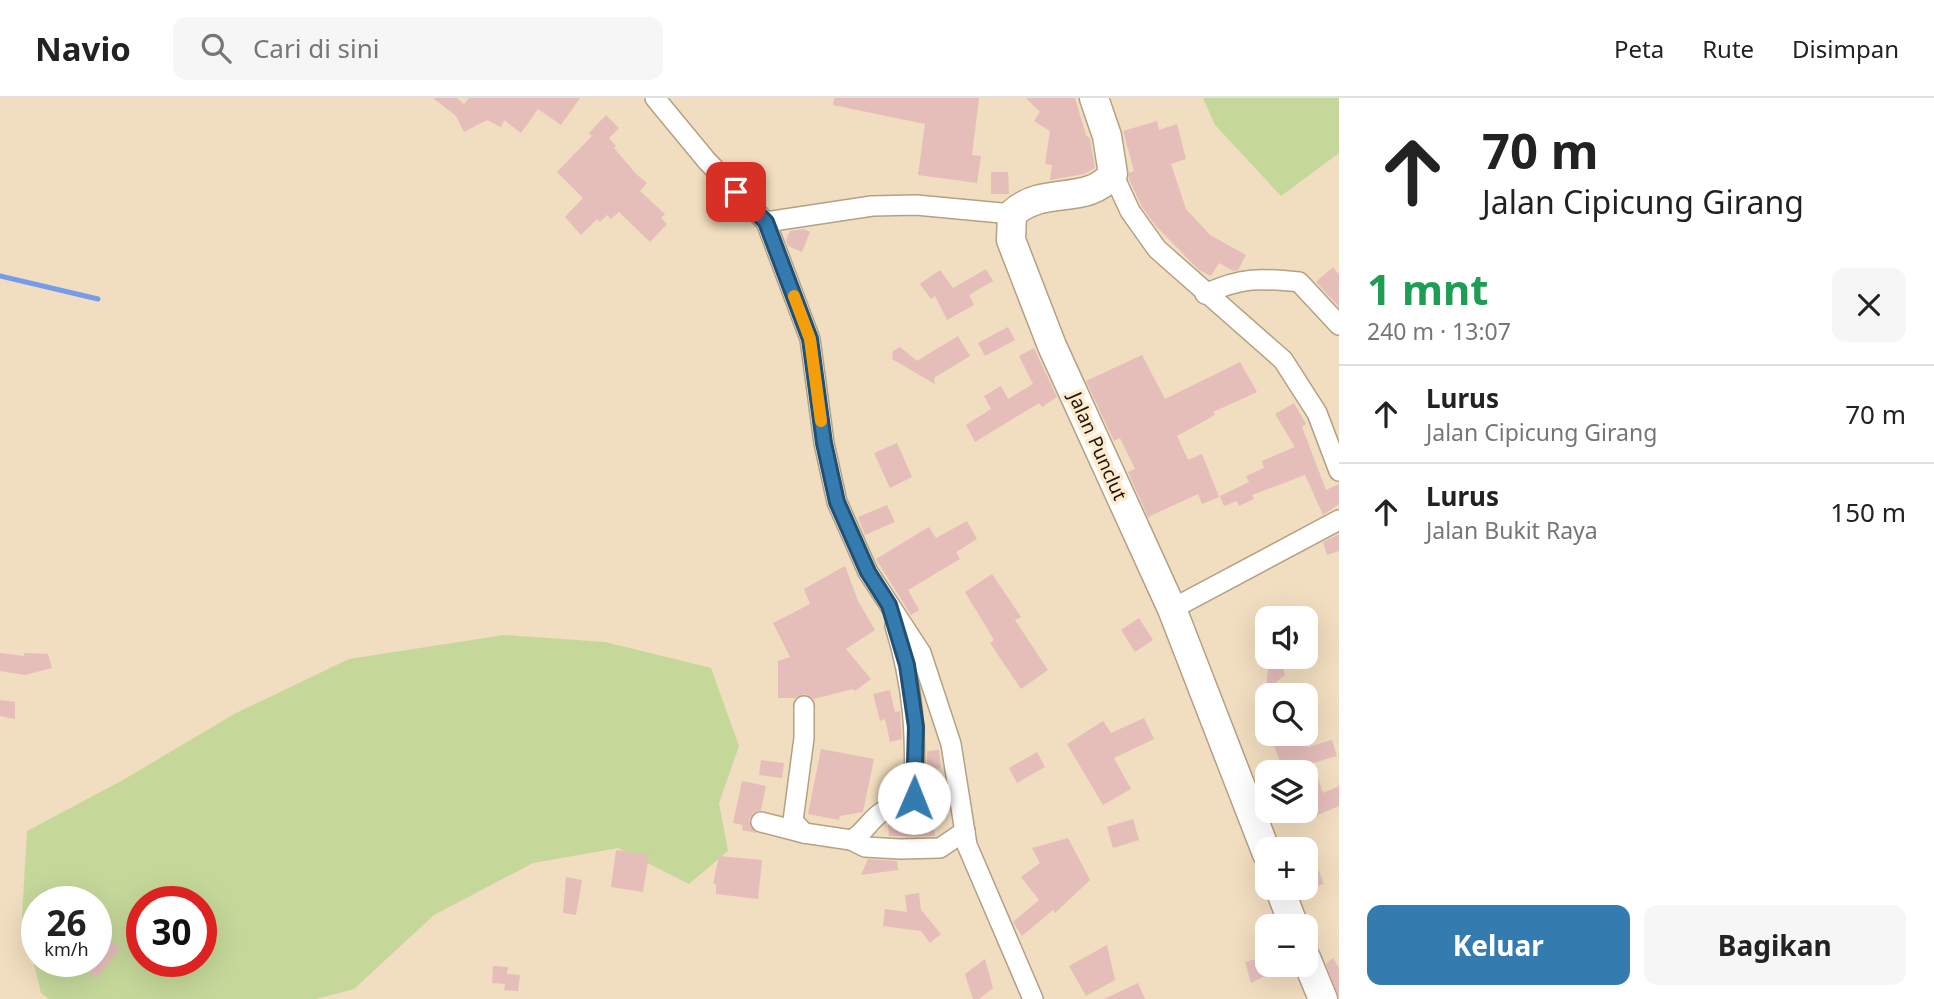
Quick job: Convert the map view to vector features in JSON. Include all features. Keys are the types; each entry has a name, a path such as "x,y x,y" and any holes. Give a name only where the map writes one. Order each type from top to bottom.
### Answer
{"main road":[{"path":"1012,214 1026,201 1104,186 1113,174 1107,136 1094,98"},
{"name":"Jalan Punclut","path":"1012,214 1011,240 1052,345 1172,609 1260,837"},
{"path":"1314,977 1323,999"}],"street":[{"path":"655,98 707,161 766,222 810,339 824,443 837,502 868,572 920,653 944,716 967,845 1033,999"},
{"path":"1113,174 1130,211 1157,250 1283,360 1317,413 1339,471"},
{"path":"766,222 872,206 916,205 1012,214"},
{"path":"1205,294 1234,280 1299,282 1339,325"},
{"path":"1172,609 1339,520"},
{"path":"851,840 862,834 882,811 909,803 914,798 916,727 907,665 889,605"},
{"path":"804,706 804,738 793,821 804,833"},
{"path":"761,822 804,833 851,840 865,847 940,848 965,831"}],"green space":[{"path":"1203,98 1339,98 1339,153 1281,196 1215,125"},
{"path":"504,635 605,642 711,668 739,746 719,803 728,851 689,884 618,848 533,863 434,915 354,989 316,999 49,999 41,993 37,977 112,977 112,886 24,886 27,831 123,780 236,713 349,659"}],"building":[{"path":"433,98 457,98 464,104 469,98 580,98 561,125 538,109 521,133 504,120 501,127 487,120 464,132 456,116"},
{"path":"834,98 979,98 972,155 981,156 977,183 918,175 925,124 833,105"},
{"path":"1026,98 1075,98 1086,135 1090,139 1095,168 1084,174 1050,180 1052,165 1045,164 1050,131 1034,121 1040,112"},
{"path":"606,115 619,128 609,138 616,146 614,148 647,183 640,191 665,214 661,218 667,224 650,242 619,212 611,219 607,215 600,222 597,219 581,235 565,217 583,198 557,172 592,136 589,133"},
{"path":"1157,121 1159,130 1177,124 1186,159 1171,164 1186,209 1210,235 1246,255 1238,270 1233,271 1219,263 1211,276 1199,270 1156,226 1142,207 1129,179 1129,173 1134,171 1123,131"},
{"path":"991,172 1008,172 1009,194 991,194"},
{"path":"804,229 810,232 802,252 788,246 786,240 790,231"},
{"path":"1333,267 1339,275 1339,307 1316,282"},
{"path":"986,269 993,281 969,295 974,305 947,320 935,296 931,299 920,284 940,270 953,288"},
{"path":"1008,327 1015,340 985,356 978,343"},
{"path":"958,336 970,356 934,378 935,384 892,359 893,351 900,347 917,361"},
{"path":"1034,348 1057,397 1042,407 1039,403 975,442 966,425 991,409 984,396 1001,386 1008,399 1033,384 1019,356"},
{"path":"1142,355 1165,399 1240,362 1257,392 1213,412 1215,415 1177,436 1188,460 1202,454 1219,497 1202,504 1198,494 1148,517 1128,472 1135,469 1120,438 1114,441 1086,381"},
{"path":"1294,403 1306,424 1302,427 1326,490 1339,484 1339,504 1323,515 1305,475 1252,495 1254,499 1239,506 1237,501 1224,506 1220,496 1249,482 1246,476 1264,468 1262,461 1295,447 1275,414"},
{"path":"897,443 912,477 890,488 874,453"},
{"path":"887,505 895,522 865,535 858,517"},
{"path":"967,521 977,539 956,552 960,559 908,590 919,610 911,615 876,559 929,527 936,538"},
{"path":"1339,534 1339,551 1327,555 1323,542"},
{"path":"845,566 858,601 875,630 846,649 871,679 855,691 853,689 814,699 805,694 795,698 778,698 778,661 790,657 773,623 810,604 804,589"},
{"path":"992,574 1021,617 1015,620 1048,670 1021,689 990,643 994,640 965,592"},
{"path":"1139,618 1153,640 1135,652 1121,630"},
{"path":"0,653 24,656 24,653 48,654 52,668 25,675 0,671"},
{"path":"1268,669 1283,669 1285,675 1275,683 1267,683"},
{"path":"890,690 895,712 900,711 902,739 890,742 885,719 880,721 873,694"},
{"path":"0,700 15,702 15,719 0,716"},
{"path":"1144,718 1154,739 1114,758 1131,789 1103,805 1067,744 1103,721 1111,733"},
{"path":"1332,740 1337,756 1318,762 1279,760 1274,746 1318,746"},
{"path":"821,749 874,759 863,812 840,816 839,820 808,814"},
{"path":"939,750 941,768 927,770 927,751"},
{"path":"1037,752 1045,767 1017,783 1009,768"},
{"path":"761,760 784,763 782,778 759,775"},
{"path":"1318,778 1323,793 1339,786 1339,806 1318,815"},
{"path":"742,781 766,786 761,810 753,813 749,820 756,833 742,830 743,825 733,823"},
{"path":"1133,819 1139,840 1113,848 1107,827"},
{"path":"934,821 935,836 889,836 888,824"},
{"path":"1068,838 1090,880 1055,913 1053,910 1022,936 1013,922 1039,900 1021,877 1040,863 1032,848"},
{"path":"616,850 649,855 643,892 611,887"},
{"path":"719,856 762,860 758,899 716,894 716,884 713,884"},
{"path":"868,859 897,861 898,870 861,875"},
{"path":"1318,868 1324,884 1318,886"},
{"path":"566,877 582,880 576,915 563,913"},
{"path":"919,893 921,910 941,934 930,943 921,931 883,926 885,909 907,912 905,895"},
{"path":"112,941 121,948 112,959"},
{"path":"1107,945 1115,980 1086,996 1069,966"},
{"path":"1333,958 1339,968 1339,997 1326,964"},
{"path":"985,959 993,988 979,999 973,999 965,974"},
{"path":"1255,959 1255,977 1263,977 1251,983 1245,962"},
{"path":"493,966 508,967 507,974 520,975 518,991 504,990 505,984 492,983"},
{"path":"1138,983 1145,999 1104,999"}],"waterway":[{"path":"0,276 98,299"}],"slow traffic":[{"path":"794,296 810,339 821,421"}],"route":[{"path":"736,192 766,222 810,339 824,443 837,502 868,572 889,605 907,665 916,727 914,798"}]}
